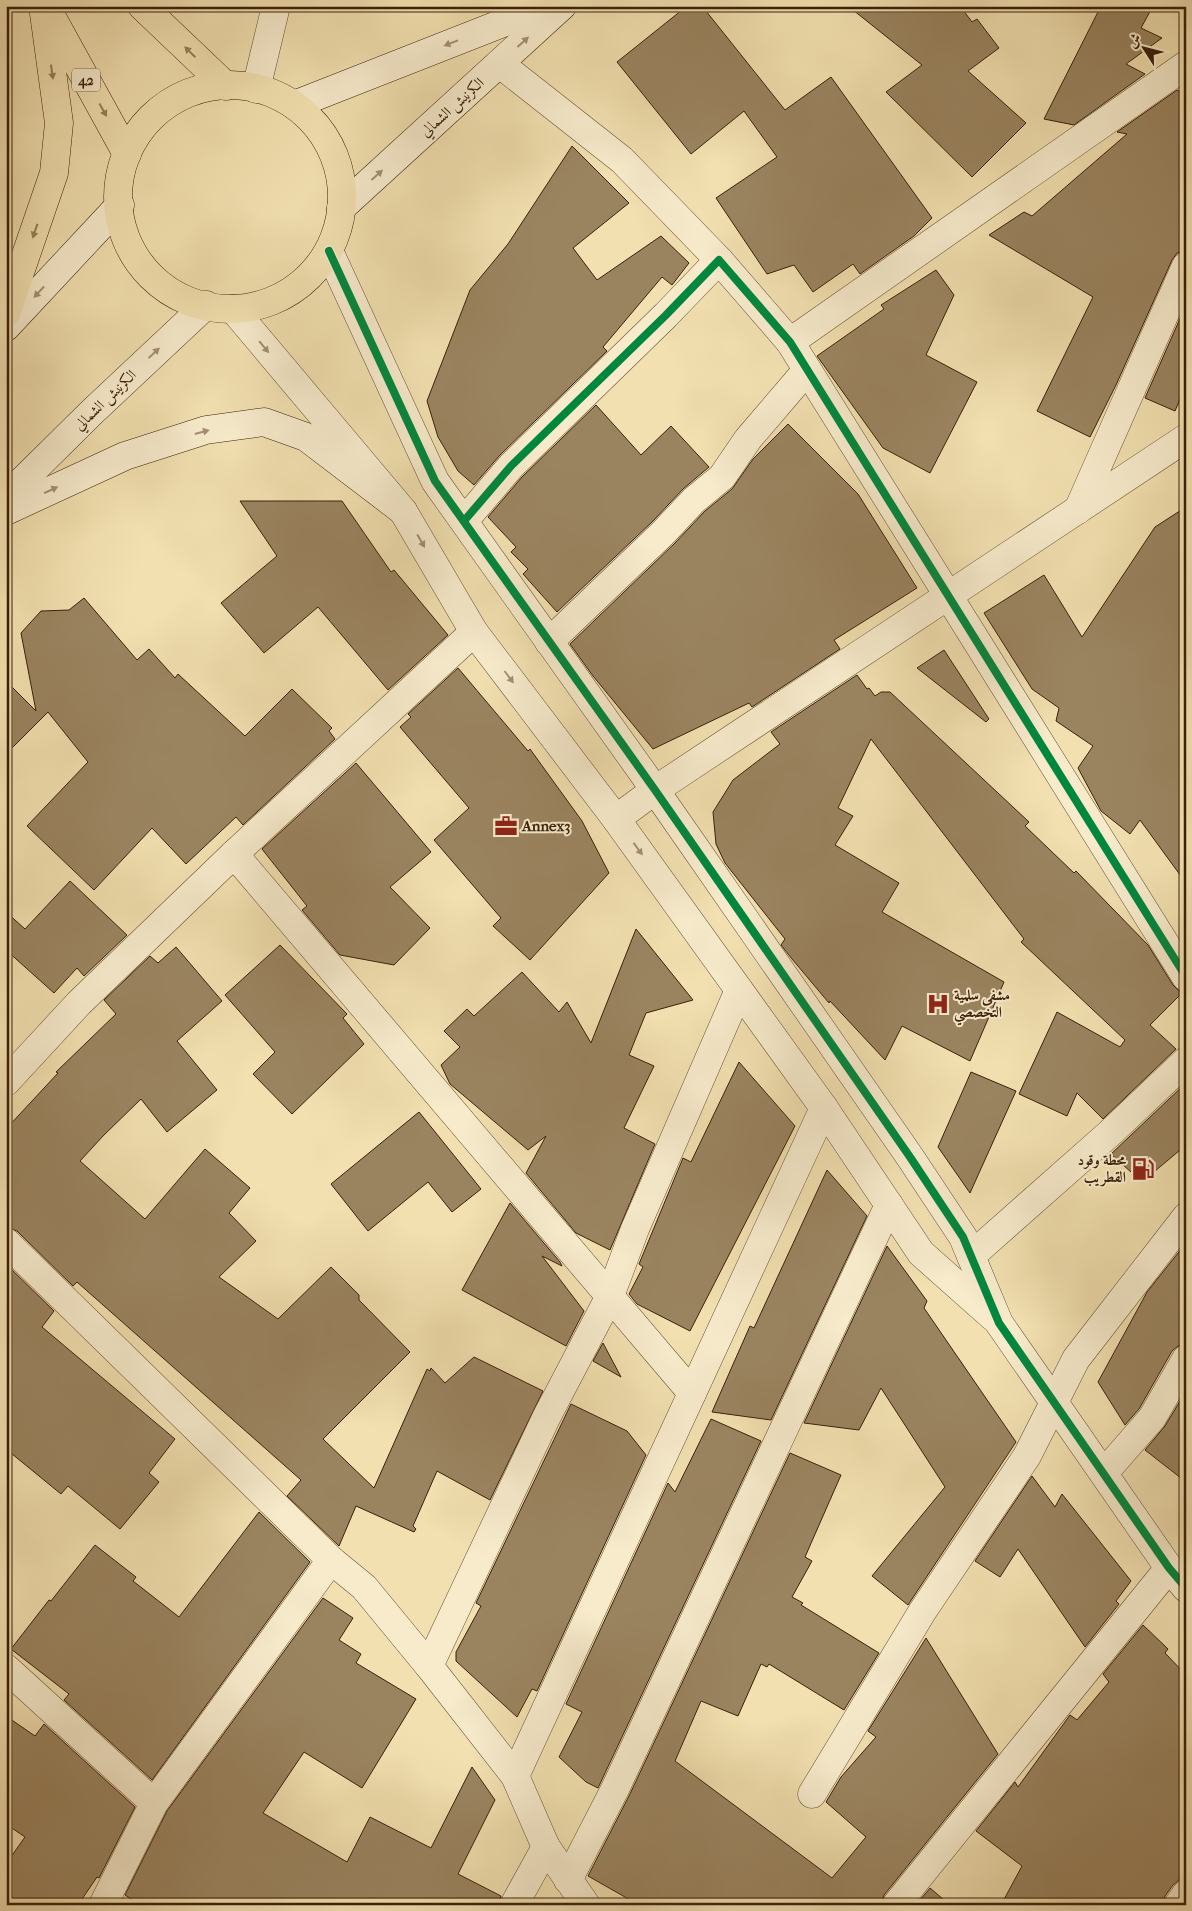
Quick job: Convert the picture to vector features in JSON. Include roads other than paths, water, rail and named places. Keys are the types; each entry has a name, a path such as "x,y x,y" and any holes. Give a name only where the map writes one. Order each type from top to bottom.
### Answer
{"main road":[{"name":"42","path":"44,6 127,154"},
{"path":"6,313 54,173 59,123 44,6"},
{"path":"142,6 226,86"},
{"path":"240,85 274,93 304,111 327,139 341,175 342,214 329,251 304,282 296,287 271,302 233,310 194,304 160,285 134,256 121,223 118,188 127,154 145,124 172,101 205,87 226,86 240,85"}],"street":[{"path":"256,89 276,6"},
{"path":"294,105 546,6"},
{"name":"الكرنيش الشمالي","path":"341,208 562,6"},
{"path":"500,64 622,160 719,260 790,342 1186,977"},
{"path":"790,342 1186,65"},
{"path":"6,327 120,204"},
{"path":"329,251 435,481 655,790 915,1165 963,1237 1000,1323 1178,1578 896,1905"},
{"path":"464,522 511,466 666,315 719,260"},
{"path":"1078,510 1186,266"},
{"name":"الكرنيش الشمالي","path":"6,497 92,412 206,305"},
{"path":"233,310 403,511 474,632 616,819 824,1108 921,1252 1000,1323"},
{"path":"550,642 664,532 694,500 722,477 748,440 807,370"},
{"path":"6,511 125,456 206,430 264,422 306,438 403,511"},
{"path":"616,819 655,790 1186,438"},
{"path":"6,1082 79,1003 234,854 474,632"},
{"path":"234,854 692,1393"},
{"path":"429,1666 547,1416 610,1296 635,1229 739,990"},
{"path":"971,1256 1110,1133 1186,1062"},
{"path":"515,1776 824,1108"},
{"path":"568,1880 615,1789 889,1205"},
{"path":"812,1794 922,1612 1027,1456 1076,1359 1186,1216"},
{"path":"6,1242 331,1560 364,1588 429,1666 515,1776 546,1847 586,1905"},
{"path":"1104,1473 1152,1418 1186,1359"},
{"path":"103,1905 154,1803 331,1560"},
{"path":"6,1668 154,1803"},
{"path":"514,1905 546,1847"},
{"path":"1178,1905 1186,1894"}],"place":[{"name":"Annex3","path":"506,826"},
{"name":"مشفى سلمية التخصصي","path":"938,1004"},
{"name":"محطة وقود القطريب","path":"1143,1169"}]}
